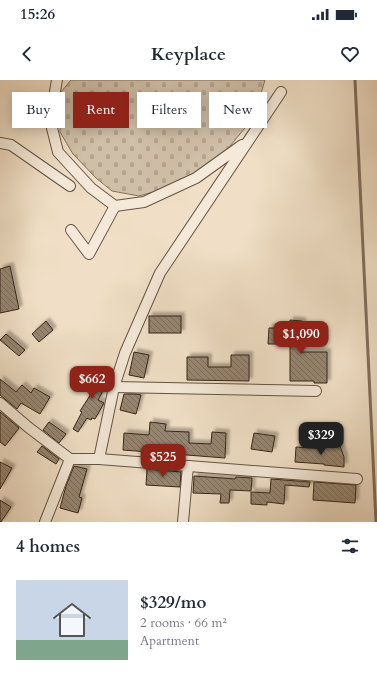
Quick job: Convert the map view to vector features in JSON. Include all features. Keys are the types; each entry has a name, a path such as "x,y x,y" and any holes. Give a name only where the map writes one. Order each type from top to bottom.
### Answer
{"street":[{"path":"58,80 50,120 58,152 91,188 115,206 144,202 196,178 248,141"},
{"path":"99,459 114,387 125,353 160,273 281,92"},
{"path":"0,143 11,145 70,186"},
{"path":"71,230 89,254 115,206"},
{"path":"114,387 316,391"},
{"path":"0,403 70,460 99,459 357,479"},
{"path":"45,522 70,460"},
{"path":"183,522 188,466"}],"green space":[{"path":"71,80 265,80 261,92 209,92 209,128 245,128 226,151 177,185 139,196 112,191 96,178 73,154 60,132 60,128 65,128 65,92 61,92"}],"building":[{"path":"10,266 19,309 0,313 0,269"},
{"path":"149,316 181,316 181,333 149,333"},
{"path":"290,320 302,321 302,352 327,352 327,383 314,383 314,381 290,381 290,344 268,344 269,328 290,328"},
{"path":"46,321 53,330 39,342 32,334"},
{"path":"6,334 25,350 19,356 0,340"},
{"path":"134,352 149,355 144,378 129,375"},
{"path":"231,355 249,355 249,381 187,380 187,357 208,357 208,367 231,367"},
{"path":"95,372 109,379 98,400 104,403 95,419 92,418 91,420 87,418 78,432 73,429 82,412 80,411 91,394 85,390"},
{"path":"0,379 16,392 22,385 31,393 34,388 50,397 40,414 21,403 17,409 0,395"},
{"path":"124,394 141,395 136,414 120,410"},
{"path":"0,412 19,428 5,446 0,442"},
{"path":"49,422 66,434 59,443 43,430"},
{"path":"150,422 166,424 165,431 189,432 189,443 211,444 212,432 226,433 225,458 123,450 124,433 149,435"},
{"path":"254,433 275,436 272,452 251,449"},
{"path":"325,445 340,446 344,457 344,467 295,462 296,447 325,449"},
{"path":"42,446 59,459 56,464 37,452"},
{"path":"0,462 12,468 0,489"},
{"path":"74,466 87,469 79,497 82,498 78,513 60,508 66,486"},
{"path":"147,469 181,472 180,487 146,485"},
{"path":"194,476 235,479 236,477 252,478 251,491 230,490 229,503 220,503 221,494 193,493"},
{"path":"271,479 310,482 309,487 285,485 284,504 267,502 267,505 251,504 251,492 270,493"},
{"path":"314,482 356,485 355,503 313,500"},
{"path":"0,500 11,507 1,522 0,522"}],"waterway":[{"path":"355,80 376,522"}]}
